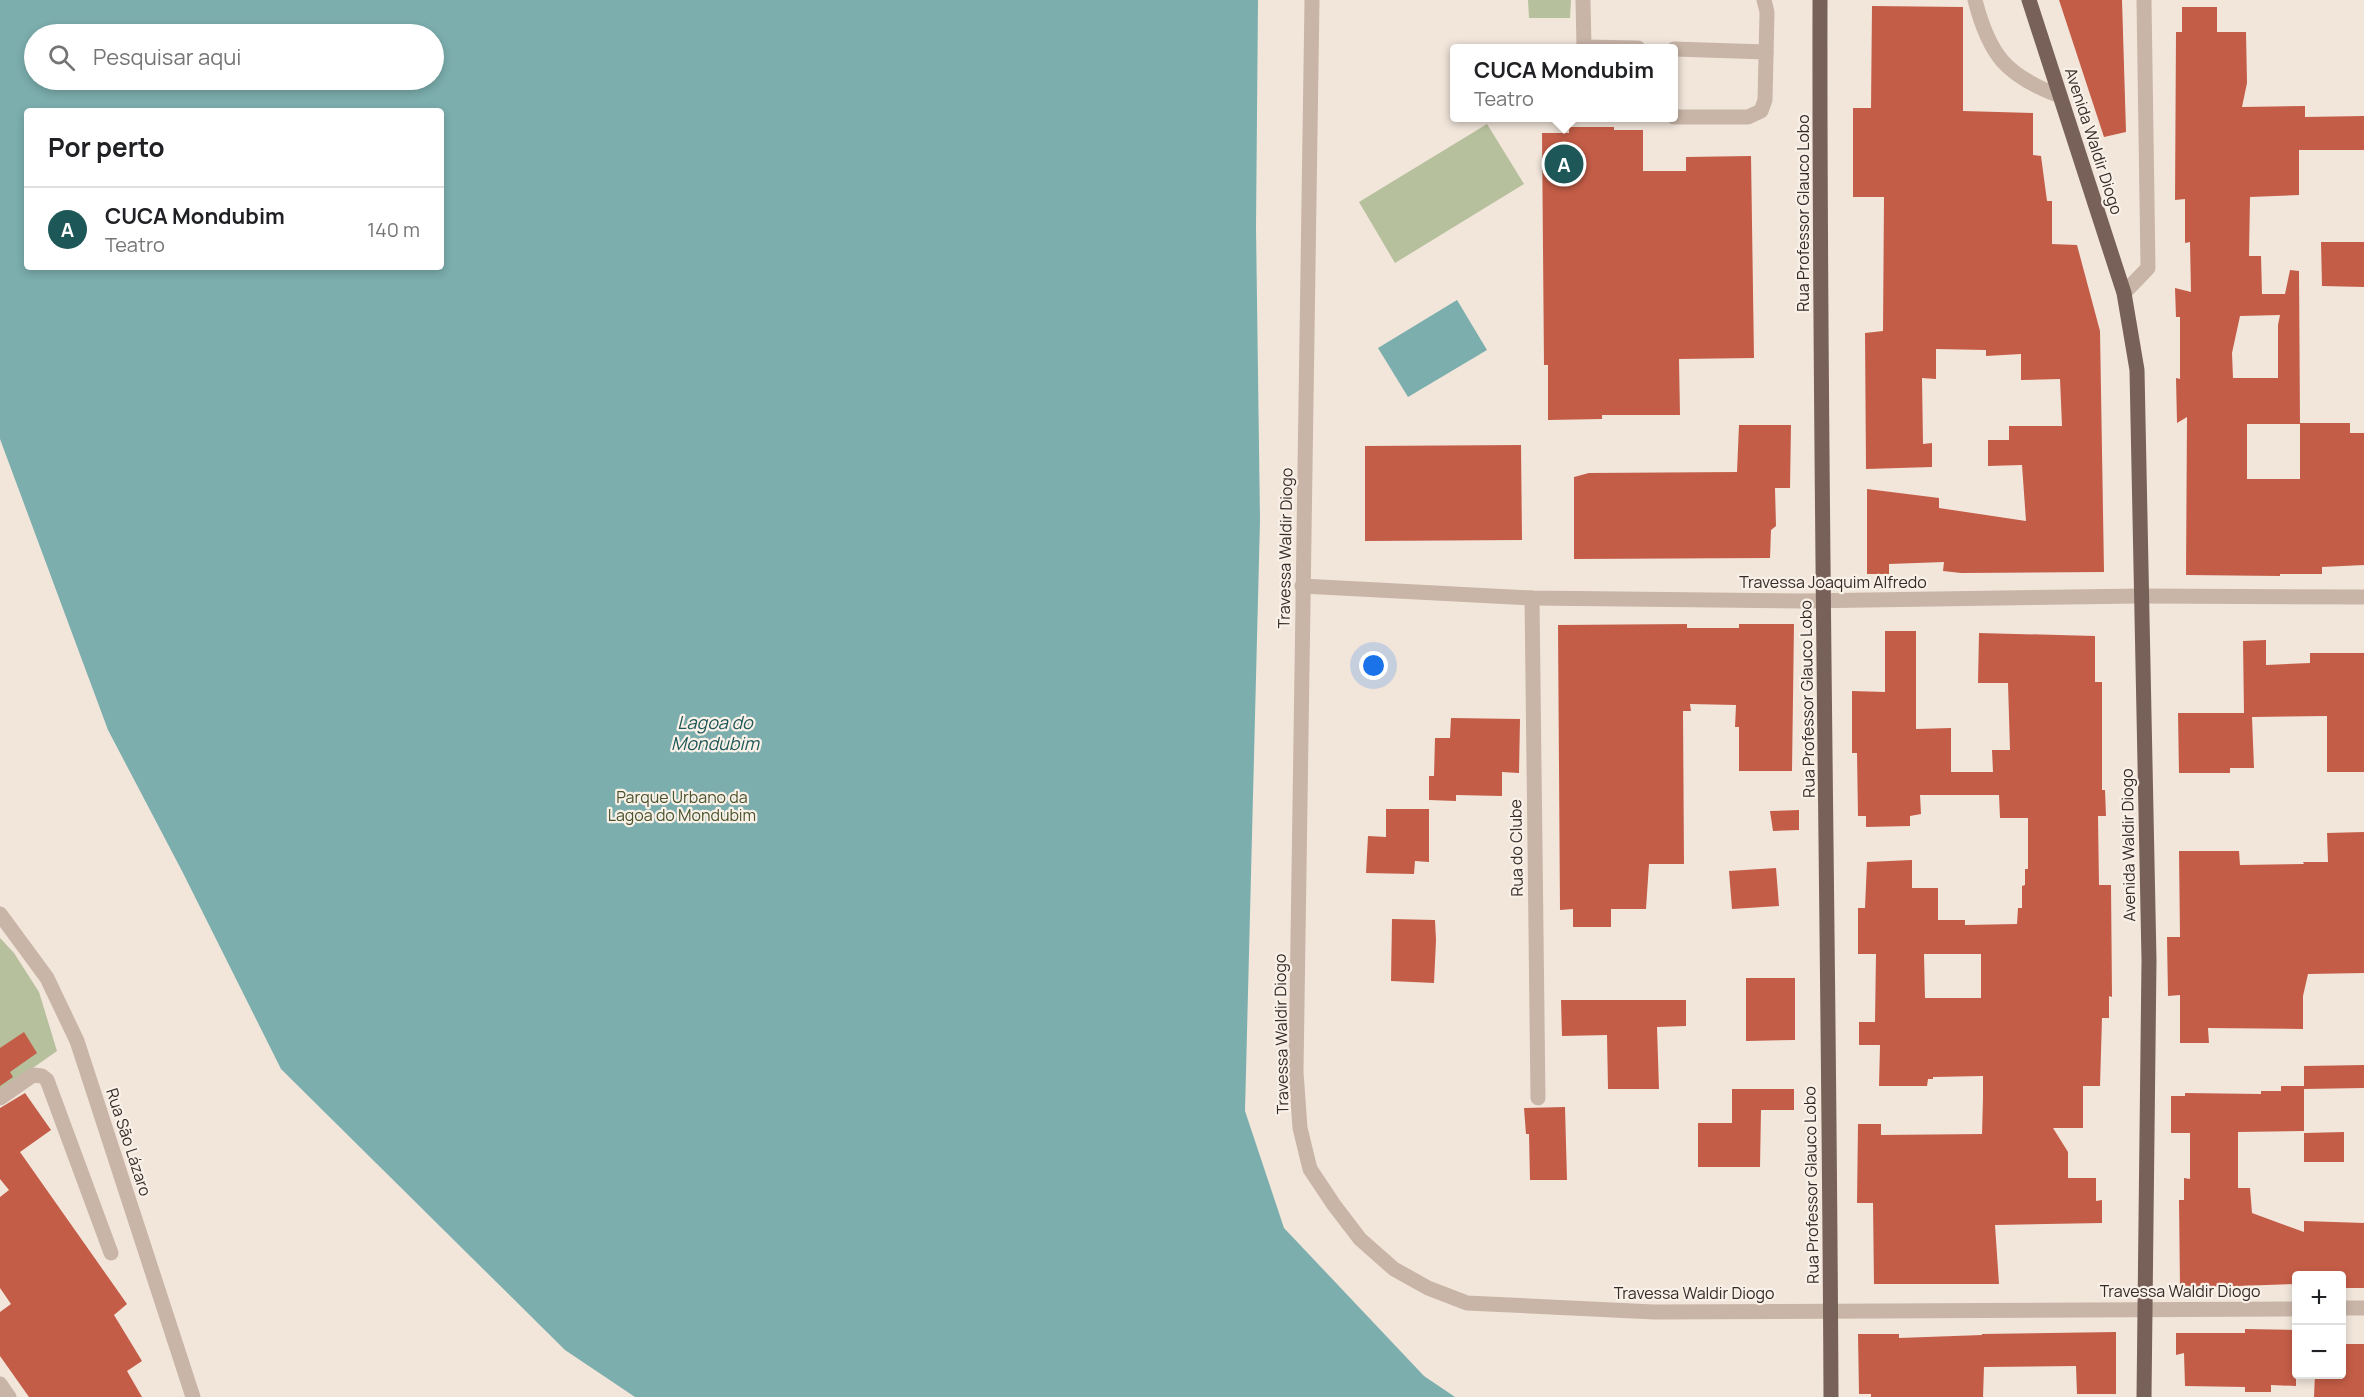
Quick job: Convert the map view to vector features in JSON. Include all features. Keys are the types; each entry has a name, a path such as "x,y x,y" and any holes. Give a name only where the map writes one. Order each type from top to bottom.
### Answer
{"main road":[{"name":"Rua Professor Glauco Lobo","path":"1820,0 1822,600 1827,780 1831,1397"},
{"name":"Avenida Waldir Diogo","path":"2029,0 2124,293 2137,370 2149,960 2144,1397"}],"street":[{"name":"Travessa Waldir Diogo","path":"1312,0 1296,1072 1300,1128 1310,1169 1334,1205 1360,1239 1394,1269 1428,1288 1467,1303 1554,1309 1654,1312 2292,1308"},
{"path":"1583,0 1584,44"},
{"path":"1678,117 1748,117 1758,113 1765,100 1767,12 1764,0"},
{"path":"1974,0 1989,40 2004,64 2024,81 2060,96"},
{"name":"Avenida Waldir Diogo","path":"2124,293 2148,268 2144,0"},
{"path":"1678,49 1766,52"},
{"name":"Travessa Joaquim Alfredo","path":"1302,586 1532,598 1822,600 2141,596 2364,597"},
{"name":"Rua do Clube","path":"1532,598 1538,1098"},
{"name":"Rua São Lázaro","path":"0,914 47,978 77,1041 193,1397"},
{"path":"0,1098 33,1075 42,1076 46,1080 111,1253"},
{"path":"2346,1308 2364,1308"},
{"path":"0,1384 9,1397"}],"green space":[{"path":"1528,0 1571,0 1570,18 1529,18"},
{"path":"1487,124 1524,184 1395,263 1359,202"},
{"path":"0,938 14,953 39,992 57,1051 0,1091"}],"water":[{"name":"Lagoa do Mondubim","path":"0,0 1258,0 1256,227 1260,520 1245,1111 1284,1228 1424,1376 1455,1397 635,1397 565,1350 281,1069 182,871 108,730 0,439"},
{"path":"1457,300 1487,350 1408,397 1378,348"}],"building":[{"path":"2059,0 2122,0 2126,132 2104,137"},
{"path":"1872,6 1963,7 1963,111 2033,113 2033,155 2041,156 2047,201 2052,201 2052,244 2077,245 2100,331 2104,572 1961,573 1943,571 1944,562 1889,564 1889,574 1867,574 1867,489 1939,498 1939,508 2026,521 2022,465 1988,466 1988,440 2009,440 2009,426 2062,426 2060,379 2021,380 2021,354 1986,356 1986,350 1936,349 1936,379 1922,378 1923,444 1932,443 1932,467 1866,469 1865,333 1883,331 1884,197 1853,197 1853,108 1871,108"},
{"path":"2182,7 2217,7 2217,32 2246,32 2247,83 2242,107 2305,106 2305,117 2364,116 2364,150 2299,150 2299,195 2250,197 2249,256 2261,256 2262,294 2285,294 2290,270 2299,271 2300,424 2350,423 2350,433 2364,433 2364,565 2322,567 2322,574 2186,575 2187,417 2177,423 2176,378 2180,379 2180,317 2176,317 2175,288 2191,292 2190,242 2185,243 2185,199 2175,200 2176,32 2182,32","holes":["2280,315 2278,378 2233,378 2232,353 2240,316","2247,424 2300,424 2300,479 2247,479"]},
{"path":"1569,127 1614,127 1614,130 1643,130 1643,171 1686,171 1686,157 1751,156 1754,358 1679,359 1680,415 1602,415 1602,419 1548,420 1548,365 1544,365 1542,133 1569,133"},
{"path":"2321,242 2364,242 2364,287 2322,286"},
{"path":"1739,425 1791,425 1790,488 1775,488 1776,526 1771,530 1770,558 1574,559 1574,477 1589,473 1737,472"},
{"path":"1521,445 1522,540 1365,541 1365,446"},
{"path":"1687,624 1687,628 1739,628 1739,624 1794,624 1792,771 1739,771 1739,727 1735,727 1736,705 1690,704 1691,711 1683,711 1684,864 1649,864 1646,909 1611,909 1611,927 1573,927 1573,909 1560,910 1558,625"},
{"path":"1885,631 1916,631 1916,729 1951,728 1951,772 1993,772 1992,750 2010,750 2008,683 1978,683 1979,633 2095,636 2095,682 2102,682 2102,790 2105,790 2106,816 2098,816 2099,885 2111,885 2112,997 2109,996 2109,1018 2102,1018 2100,1086 2083,1086 2083,1128 2053,1128 2068,1152 2068,1178 2096,1178 2096,1201 2102,1200 2102,1223 1995,1225 1999,1284 1874,1284 1873,1203 1857,1203 1858,1124 1881,1124 1881,1135 1982,1134 1983,1076 1933,1077 1933,1079 1928,1079 1927,1086 1879,1086 1880,1045 1859,1045 1859,1022 1875,1022 1876,954 1858,954 1858,908 1865,908 1867,862 1912,860 1912,888 1938,888 1938,920 1965,920 1965,925 2017,924 2018,908 2022,908 2025,869 2028,869 2028,818 2000,818 1999,795 1920,795 1921,814 1910,816 1910,826 1866,827 1866,816 1858,816 1857,753 1852,753 1852,691 1885,692","holes":["1924,954 1981,954 1981,998 1925,998"]},
{"path":"2266,640 2266,665 2310,663 2310,653 2364,653 2364,772 2327,772 2327,716 2252,717 2254,768 2230,768 2230,773 2179,773 2178,713 2244,713 2243,641"},
{"path":"1451,718 1520,719 1519,773 1502,772 1502,796 1456,795 1456,801 1429,800 1429,776 1434,776 1435,738 1450,738"},
{"path":"1386,809 1429,809 1429,862 1415,861 1414,874 1366,873 1368,836 1386,837"},
{"path":"1799,810 1799,830 1773,831 1770,811"},
{"path":"2364,832 2364,973 2308,974 2303,996 2303,1029 2208,1028 2209,1043 2180,1043 2180,995 2168,996 2167,937 2180,937 2179,851 2239,851 2240,865 2328,862 2327,833"},
{"path":"1776,868 1779,906 1732,909 1729,871"},
{"path":"1392,919 1435,920 1434,983 1391,981"},
{"path":"1746,978 1795,978 1795,1040 1746,1041"},
{"path":"1561,1000 1686,1000 1686,1026 1657,1027 1659,1089 1608,1089 1607,1035 1562,1036"},
{"path":"24,1032 37,1053 10,1072 13,1077 0,1086 0,1048"},
{"path":"2364,1065 2364,1088 2304,1089 2304,1066"},
{"path":"2281,1086 2304,1086 2304,1131 2238,1132 2238,1188 2250,1188 2252,1213 2304,1232 2304,1221 2364,1223 2364,1288 2346,1288 2346,1271 2292,1271 2292,1284 2180,1288 2179,1200 2184,1200 2184,1178 2190,1179 2190,1133 2171,1133 2171,1096 2185,1096 2185,1093 2261,1094 2261,1091 2281,1091"},
{"path":"1732,1089 1794,1089 1794,1110 1761,1110 1760,1167 1698,1167 1698,1123 1732,1123"},
{"path":"25,1093 51,1130 20,1152 127,1304 114,1315 142,1361 127,1371 142,1397 29,1397 0,1356 0,1312 11,1304 0,1288 0,1197 9,1190 0,1179 0,1108"},
{"path":"1565,1107 1567,1180 1530,1180 1529,1134 1526,1134 1524,1108"},
{"path":"2344,1132 2344,1162 2304,1162 2304,1133"},
{"path":"2245,1329 2292,1330 2292,1379 2296,1379 2296,1386 2271,1385 2271,1392 2245,1392 2245,1387 2185,1386 2184,1353 2176,1355 2176,1333 2245,1333"},
{"path":"2116,1332 2116,1394 2077,1394 2076,1366 1984,1367 1983,1397 1871,1397 1871,1394 1859,1394 1858,1334 1899,1334 1899,1338"},
{"path":"2346,1344 2364,1344 2364,1397 2314,1397 2315,1379 2346,1379"}],"place":[{"name":"CUCA Mondubim","path":"1564,164"}],"park label":[{"name":"Parque Urbano da Lagoa do Mondubim","path":"682,806"}]}
